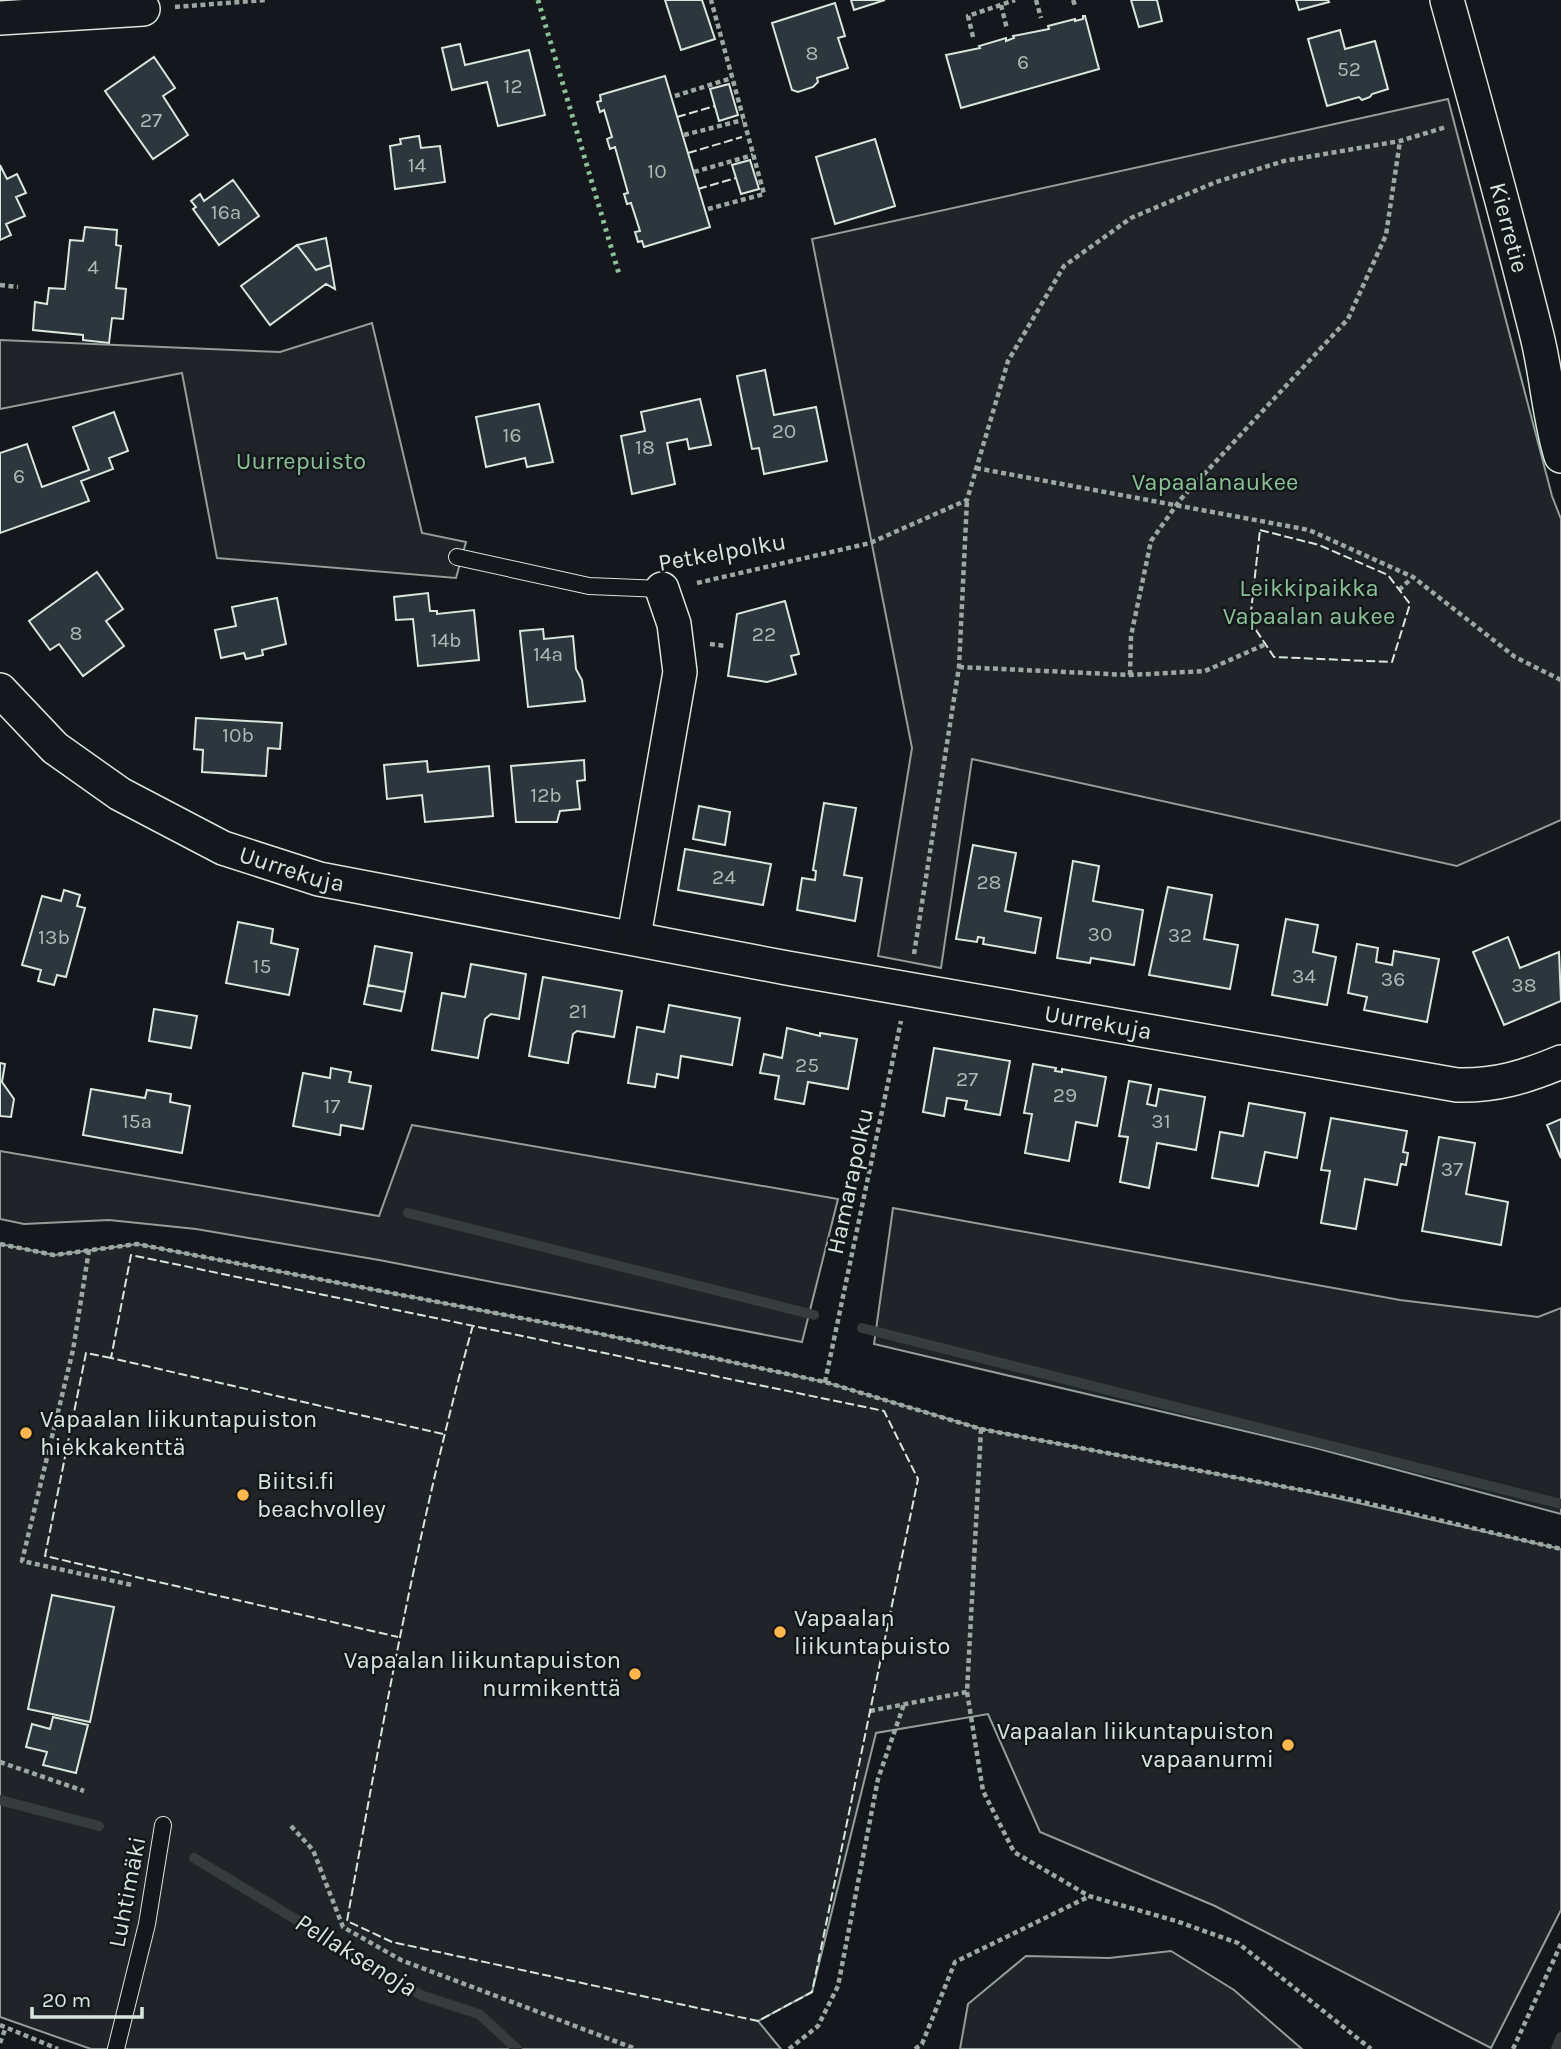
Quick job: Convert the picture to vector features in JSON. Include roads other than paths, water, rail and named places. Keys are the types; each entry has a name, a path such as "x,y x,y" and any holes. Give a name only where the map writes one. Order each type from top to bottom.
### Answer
{"street":[{"name":"Kierretie","path":"1447,0 1480,117 1550,341 1553,430 1561,456"},
{"path":"0,18 143,9"},
{"path":"634,936 680,672 674,624 662,589"},
{"name":"Uurrekuja","path":"0,690 55,748 103,784 223,848 319,879 908,988 1457,1085 1488,1086 1511,1082 1561,1062"}],"lane":[{"name":"Petkelpolku","path":"457,557 589,586 662,589"},
{"name":"Luhtimäki","path":"116,2049 147,1924 163,1825"}],"waterway":[{"path":"408,1213 814,1315"},
{"path":"862,1328 1561,1504"},
{"name":"Pellaksenoja","path":"0,1800 99,1826"},
{"name":"Pellaksenoja","path":"194,1858 423,1996 479,2014 517,2049"},
{"path":"1556,2049 1561,2037"}],"place":[{"name":"Vapaalan liikuntapuiston hiekkakenttä","path":"26,1433"},
{"name":"Biitsi.fi beachvolley","path":"243,1495"},
{"name":"Vapaalan liikuntapuisto","path":"780,1632"},
{"name":"Vapaalan liikuntapuiston nurmikenttä","path":"635,1674"},
{"name":"Vapaalan liikuntapuiston vapaanurmi","path":"1288,1745"}],"park label":[{"name":"Uurrepuisto","path":"301,461"},
{"name":"Vapaalanaukee","path":"1215,482"},
{"name":"Leikkipaikka Vapaalan aukee","path":"1309,602"}]}
